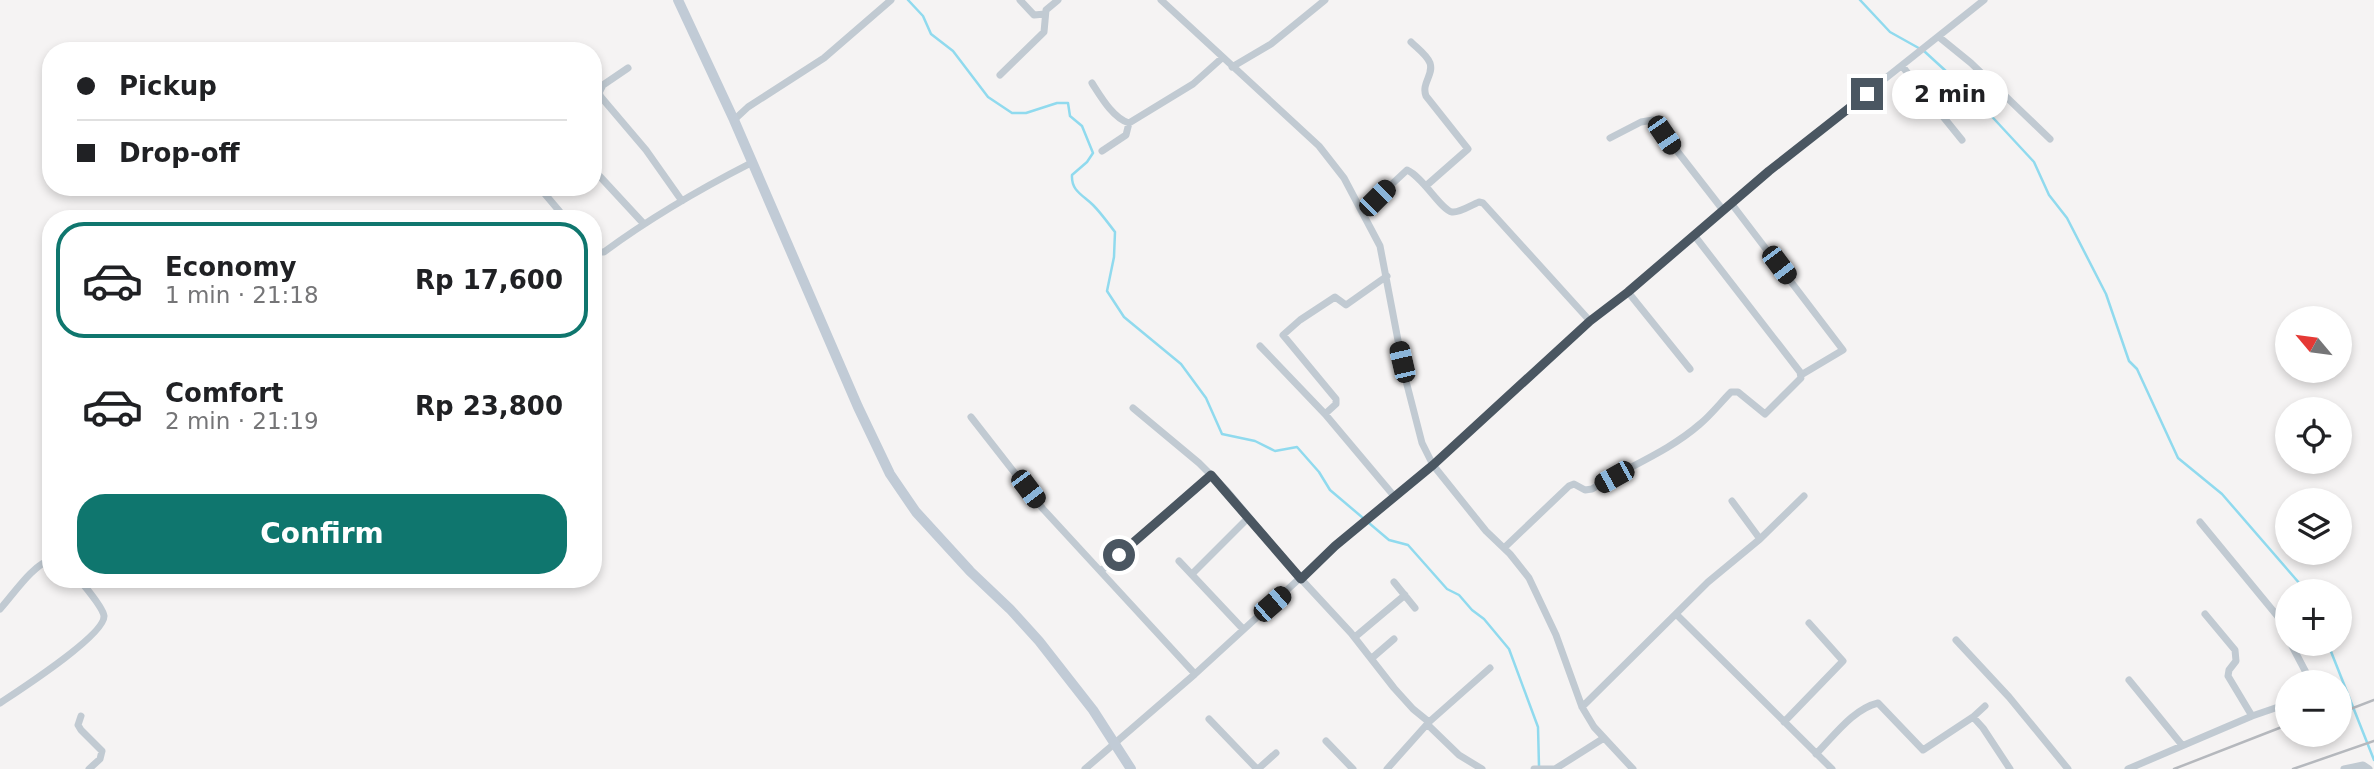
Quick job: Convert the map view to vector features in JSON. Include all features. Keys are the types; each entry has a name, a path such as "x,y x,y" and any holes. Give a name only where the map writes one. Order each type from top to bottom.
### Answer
{"street":[{"path":"678,0 734,120 858,407 890,474 916,512 1039,641 1093,710 1131,769"},
{"path":"734,120 748,107 824,58 891,0"},
{"path":"1020,0 1033,14 1045,14"},
{"path":"1000,75 1044,32 1046,9 1058,0"},
{"path":"1161,0 1318,146 1344,178 1380,246 1405,377 1422,443 1433,465 1486,531 1522,568 1556,635 1582,707 1594,727 1633,769"},
{"path":"1232,67 1271,44 1325,0"},
{"path":"1085,769 1394,496 1433,465 1590,321 1628,292 1769,171 1984,0"},
{"path":"1939,37 1971,63 2050,139"},
{"path":"1411,41 1430,64 1431,69 1424,86 1426,96 1468,149 1427,185"},
{"path":"1102,151 1126,135 1129,123 1193,85 1222,58"},
{"path":"1902,66 1962,139"},
{"path":"602,87 628,68"},
{"path":"1092,83 1116,115 1129,123"},
{"path":"602,98 646,150 682,201"},
{"path":"1610,138 1641,122 1653,120 1723,210"},
{"path":"602,252 643,223 751,163"},
{"path":"1363,211 1404,171 1410,171 1427,185 1451,212 1479,202 1487,205 1590,321"},
{"path":"602,179 643,223"},
{"path":"547,196 558,210"},
{"path":"1504,548 1569,485 1592,489 1659,453 1700,424 1731,392 1738,392 1765,414 1801,375 1843,350 1731,203"},
{"path":"1694,235 1801,375"},
{"path":"1325,414 1335,405 1336,399 1283,335 1334,297 1346,305 1387,276"},
{"path":"1628,292 1690,369"},
{"path":"1260,346 1325,414 1394,496"},
{"path":"1133,408 1211,475 1355,637 1413,709 1459,755 1482,769"},
{"path":"971,417 1043,509 1195,674"},
{"path":"1101,571 1211,475"},
{"path":"1582,707 1707,582 1760,539 1804,496"},
{"path":"1732,501 1760,539"},
{"path":"1192,574 1248,518"},
{"path":"2200,523 2275,613"},
{"path":"1179,561 1243,629"},
{"path":"0,609 42,563"},
{"path":"1394,582 1415,608"},
{"path":"0,703 91,637 104,616 86,588"},
{"path":"1355,637 1405,595"},
{"path":"1676,614 1832,769"},
{"path":"2205,614 2235,650 2236,661 2228,676 2252,716"},
{"path":"1784,722 1843,661 1809,624"},
{"path":"1371,658 1394,639"},
{"path":"1956,640 2009,697 2068,769"},
{"path":"1387,769 1428,723 1490,668"},
{"path":"2129,680 2182,745"},
{"path":"1816,754 1855,715 1875,703 1882,705 1923,750 1985,706"},
{"path":"2128,769 2275,708"},
{"path":"81,716 78,725 81,730 102,751 100,759 89,769"},
{"path":"1973,717 2010,769"},
{"path":"1209,719 1257,769 1276,753"},
{"path":"1534,769 1555,769 1604,738"},
{"path":"1326,741 1353,769"},
{"path":"2344,769 2362,765 2369,769"}],"waterway":[{"path":"908,0 923,16 931,34 953,51 988,97 1012,113 1026,113 1057,103 1068,103 1070,116 1082,126 1093,153 1072,175 1073,185 1115,232 1114,257 1107,291 1124,317 1181,364 1206,398 1222,434 1255,441 1275,451 1297,447 1319,472 1330,490 1389,540 1408,545 1447,589 1459,595 1484,619 1509,649 1538,727 1539,766"},
{"path":"1860,0 1890,32 1924,51 1971,94 2034,162 2049,195 2067,218 2106,294 2129,361 2137,369 2178,458 2222,494 2296,579"},
{"path":"2333,656 2374,760"}],"railway":[{"path":"2352,708 2374,700"},
{"path":"2174,769 2275,730"},
{"path":"2293,769 2374,741"}],"route":[{"path":"1119,555 1211,475 1301,579 1335,546 1433,465 1590,321 1628,292 1769,171 1867,94"}]}
